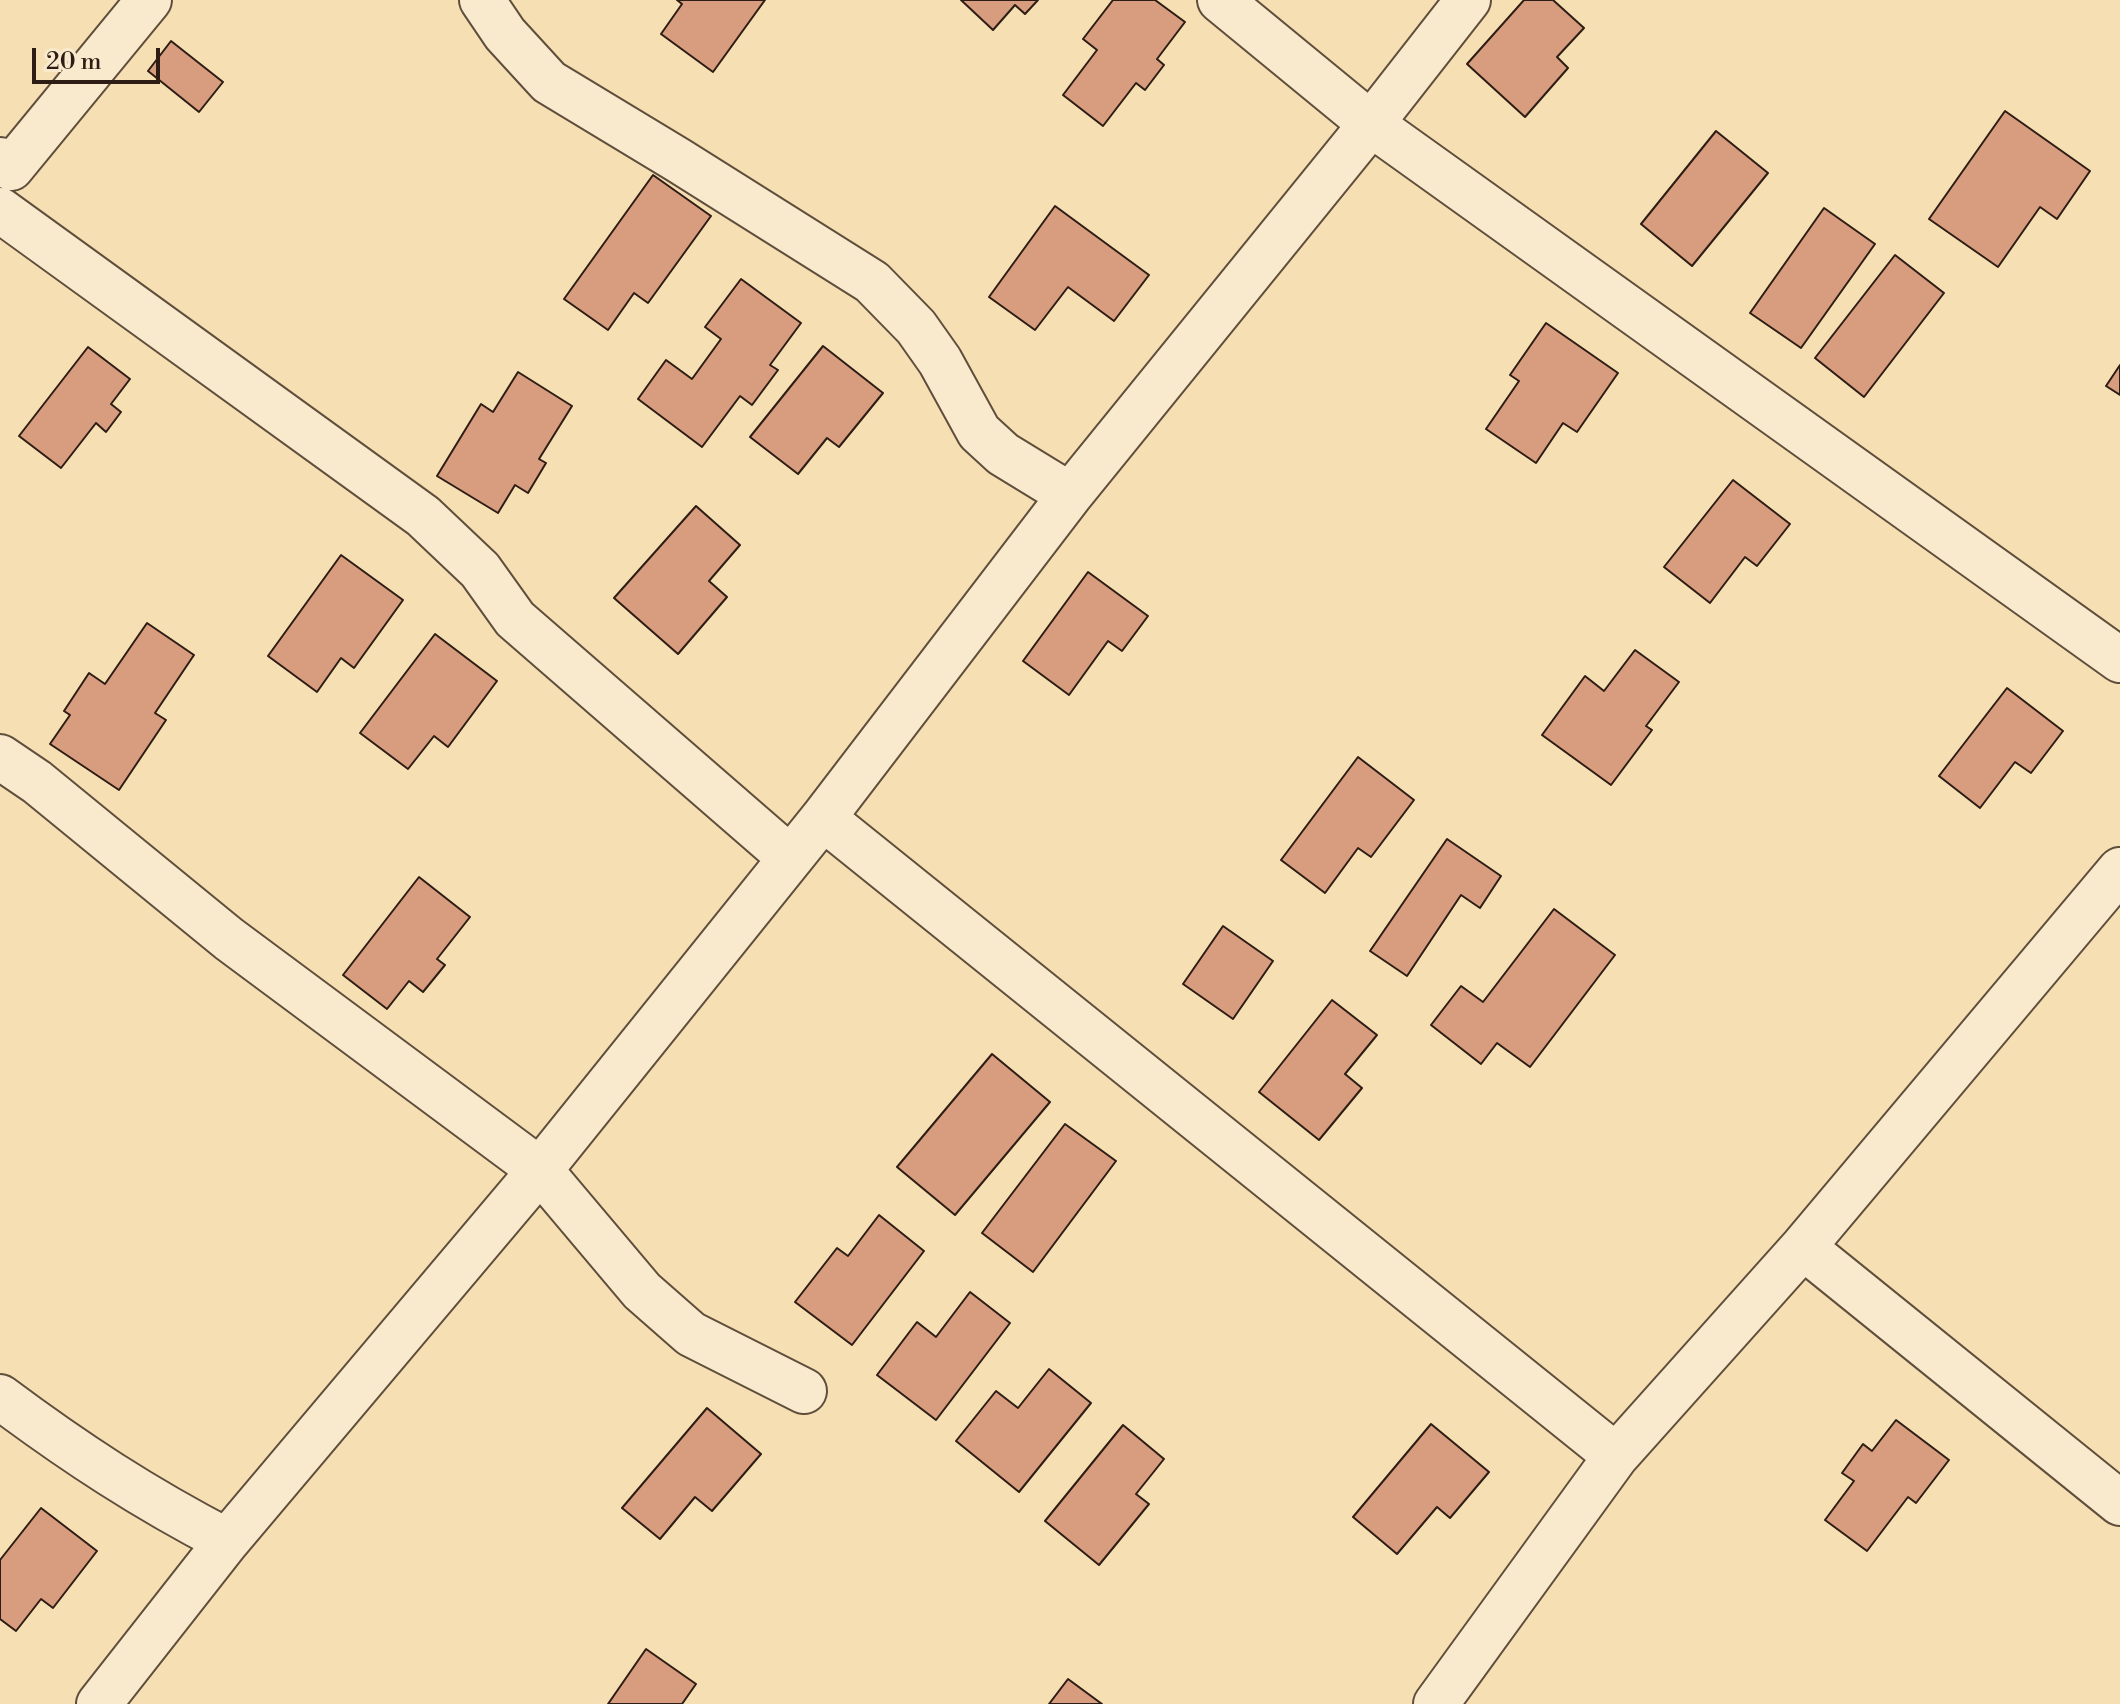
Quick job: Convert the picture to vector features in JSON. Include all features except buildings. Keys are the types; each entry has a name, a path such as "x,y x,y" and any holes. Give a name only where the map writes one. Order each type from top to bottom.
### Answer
{"street":[{"path":"4,170 149,0"},
{"path":"482,0 505,34 549,82 872,282 916,327 940,361 979,432 1003,454 1070,495"},
{"path":"1220,0 1371,124 2120,660"},
{"path":"99,1704 227,1541 540,1170 823,818 1070,495 1468,0"},
{"path":"0,210 423,516 480,570 515,619 789,857"},
{"path":"0,757 37,782 229,939 540,1170 642,1291 691,1334 804,1391"},
{"path":"823,818 1616,1456"},
{"path":"1436,1704 1616,1456 1803,1247 2120,870"},
{"path":"1803,1247 2120,1503"},
{"path":"0,1397 88,1461 165,1509 227,1541"}]}
